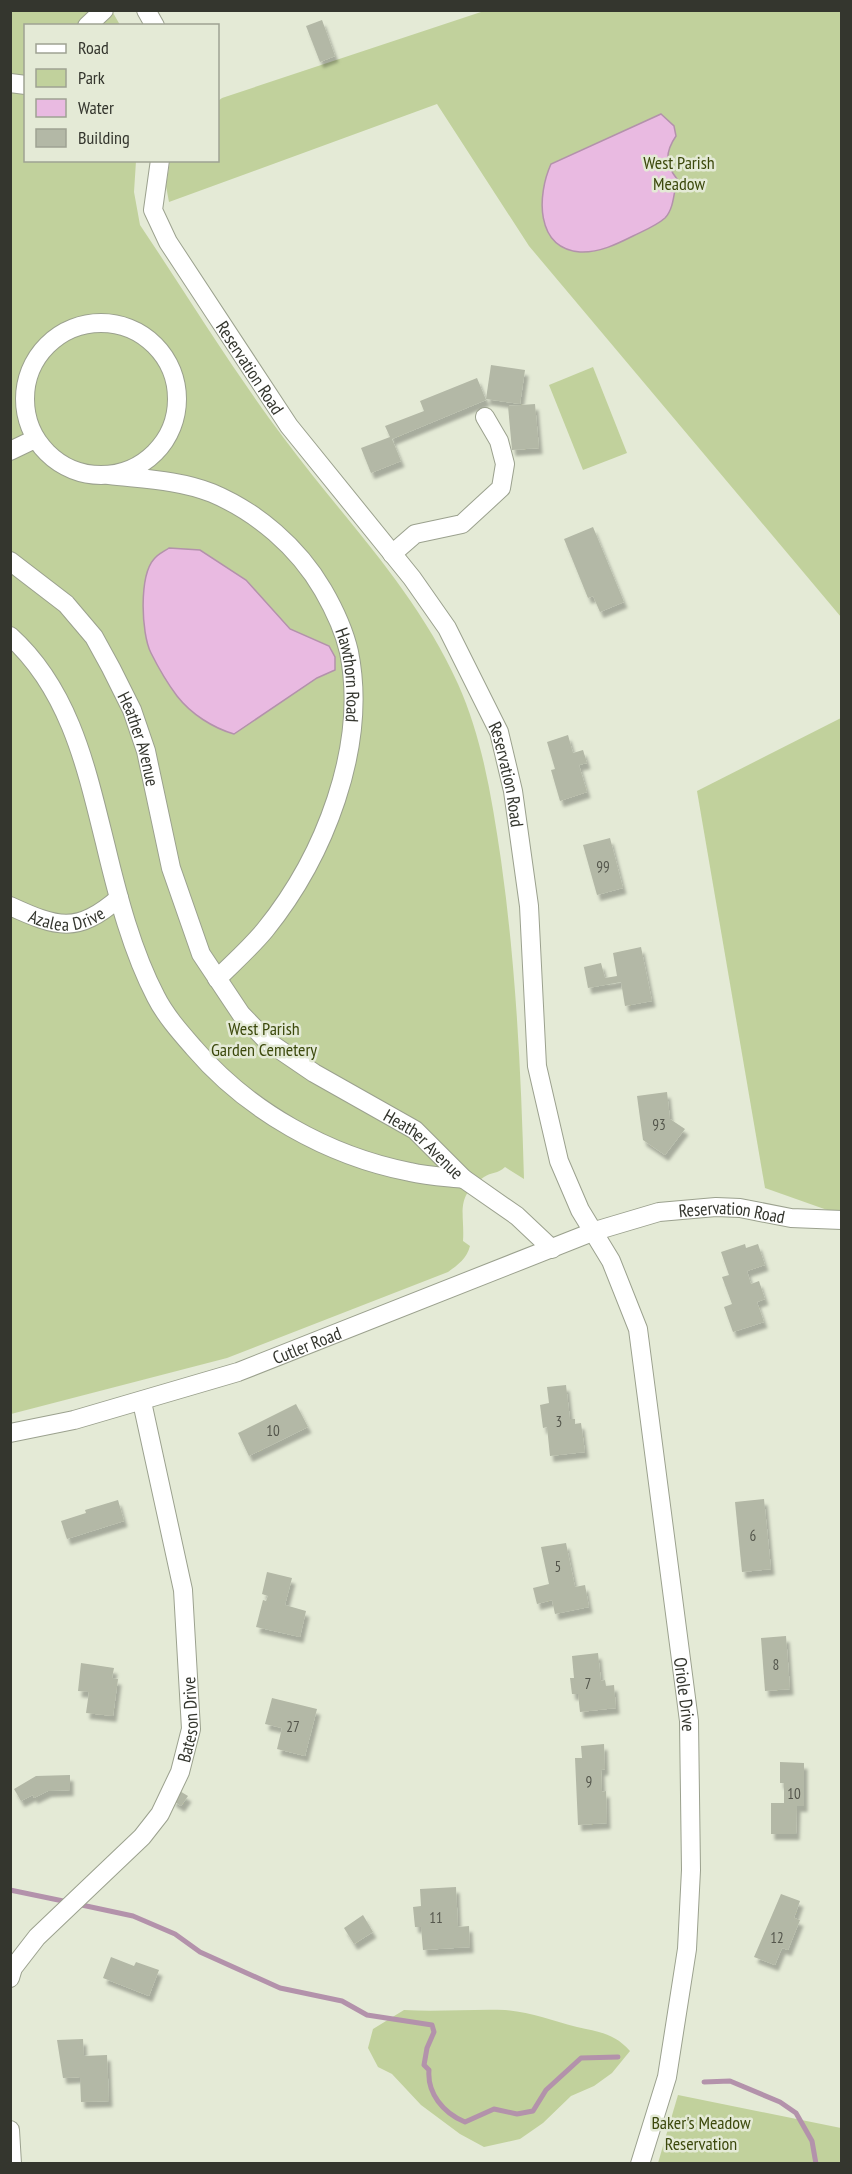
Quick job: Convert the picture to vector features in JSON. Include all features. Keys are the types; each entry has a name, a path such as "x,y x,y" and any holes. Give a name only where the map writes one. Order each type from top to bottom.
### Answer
{"street":[{"path":"89,24 104,10"},
{"path":"146,10 153,24"},
{"name":"Reservation Road","path":"160,162 153,210 168,242 289,426 393,554 447,628 499,732 513,791 528,906 537,1066 559,1161 580,1210 595,1231 659,1212 716,1206 740,1208 791,1218 842,1220"},
{"path":"87,324 111,324 135,331 155,345 169,365 176,388 176,412 168,435 153,454 133,468 110,475 81,472 63,465 47,453 35,438 26,416 25,392 31,368 45,348 64,333 87,324"},
{"path":"393,554 415,534 462,524 501,488 504,464 502,452 499,441 485,417"},
{"path":"10,451 35,438"},
{"name":"Hawthorn Road","path":"110,475 170,482 211,493 249,513 280,536 312,571 334,610 349,651 352,728 344,770 329,815 311,856 271,921 217,979"},
{"name":"Heather Avenue","path":"10,561 66,604 94,637 132,711 146,751 171,868 201,954 241,1014 267,1041 314,1073 415,1130 464,1179"},
{"name":"Heather Avenue","path":"10,636 24,648 47,678 67,714 84,761 119,897 156,998 179,1030 211,1068 238,1092 285,1125 327,1145 409,1172 464,1179"},
{"name":"Azalea Drive","path":"10,906 47,923 67,924 87,921 119,897"},
{"path":"464,1179 516,1216 552,1249"},
{"name":"Cutler Road","path":"10,1433 74,1420 142,1402 238,1372 595,1231"},
{"name":"Oriole Drive","path":"595,1231 611,1261 638,1329 689,1721 691,1870 687,1949 667,2077 640,2163"},
{"name":"Bateson Drive","path":"10,1978 13,1968 37,1937 142,1838 154,1822 180,1772 191,1729 183,1590 142,1402"},
{"path":"10,2130 12,2163"}],"green space":[{"name":"West Parish Garden Cemetery","path":"11,11 112,11 119,24 24,24 24,162 136,162 134,192 140,225 264,411 400,585 421,616 458,684 480,748 501,860 517,1019 524,1179 505,1167 484,1177 468,1192 463,1206 463,1241 470,1246 469,1250 459,1264 448,1272 227,1358 11,1414"},
{"name":"West Parish Meadow","path":"484,11 841,11 841,617 529,246 437,104 169,202 166,186 170,162 219,162 219,100"},
{"path":"593,367 627,453 583,470 549,385"},
{"path":"841,718 841,1210 830,1211 765,1188 697,791"},
{"path":"404,2010 505,2010 523,2013 606,2034 618,2040 630,2051 612,2073 594,2086 571,2096 543,2123 520,2139 484,2147 460,2134 421,2105 392,2074 378,2067 368,2048 373,2029"},
{"name":"Baker's Meadow Reservation","path":"678,2095 841,2128 841,2163 658,2163"}],"water":[{"path":"661,114 674,126 676,136 670,147 668,158 670,168 677,179 672,205 665,218 621,242 594,251 580,252 565,248 555,241 547,231 542,204 543,190 551,164"},
{"path":"169,548 200,550 246,580 290,629 329,646 335,657 335,670 317,678 234,734 210,724 196,714 183,703 167,681 151,653 145,632 143,605 149,567 159,554"}],"building":[{"path":"322,20 335,56 320,62 306,26"},
{"path":"491,365 525,370 520,404 486,399"},
{"path":"477,378 486,400 392,439 401,461 371,473 361,448 390,437 385,426 424,411 420,401"},
{"path":"535,404 539,448 512,450 508,406"},
{"path":"593,527 624,602 600,612 593,596 588,598 564,539"},
{"path":"568,735 573,753 583,750 587,763 579,765 587,792 560,801 551,770 555,769 547,742"},
{"path":"610,838 623,888 597,895 583,845"},
{"path":"641,947 652,1001 625,1006 621,982 588,988 584,967 601,963 605,978 617,976 613,953"},
{"path":"667,1092 670,1119 685,1129 665,1155 643,1140 637,1096"},
{"path":"745,1244 746,1248 758,1244 765,1265 747,1271 751,1284 759,1281 765,1299 757,1302 764,1322 733,1332 724,1307 732,1304 722,1277 729,1275 721,1252"},
{"path":"566,1385 570,1419 575,1419 575,1424 581,1423 585,1452 550,1456 547,1427 543,1428 540,1405 549,1403 547,1387"},
{"path":"296,1404 308,1427 249,1456 238,1433"},
{"path":"764,1499 771,1569 742,1572 735,1502"},
{"path":"118,1500 124,1521 67,1539 61,1521 86,1513 85,1510"},
{"path":"566,1543 575,1587 585,1585 589,1607 555,1614 552,1600 537,1604 533,1588 549,1584 541,1547"},
{"path":"267,1572 292,1578 285,1605 306,1611 300,1637 256,1627 263,1600 266,1601 268,1596 262,1594"},
{"path":"786,1636 790,1689 765,1691 761,1638"},
{"path":"598,1653 601,1681 605,1680 606,1686 614,1685 616,1708 580,1712 578,1694 572,1694 570,1678 574,1678 572,1656"},
{"path":"81,1663 114,1668 112,1678 118,1679 113,1716 86,1713 89,1692 78,1691"},
{"path":"272,1698 317,1709 305,1756 277,1749 282,1728 265,1724"},
{"path":"604,1744 605,1769 601,1770 602,1792 606,1791 607,1823 578,1825 575,1758 582,1758 581,1746"},
{"path":"780,1762 804,1763 804,1806 797,1806 796,1834 771,1834 771,1803 784,1803 784,1783 780,1783"},
{"path":"70,1775 70,1790 48,1791 21,1801 14,1789 36,1776"},
{"path":"178,1790 188,1796 181,1806 172,1800"},
{"path":"456,1887 458,1927 469,1926 470,1947 423,1950 421,1927 415,1927 413,1907 421,1906 420,1889"},
{"path":"781,1894 800,1901 794,1918 800,1920 788,1950 782,1948 775,1965 754,1957"},
{"path":"363,1915 373,1932 354,1944 344,1928"},
{"path":"111,1957 134,1966 136,1962 159,1970 149,1996 103,1978"},
{"path":"83,2039 84,2056 107,2055 109,2101 81,2102 80,2077 63,2078 57,2040"}],"waterway":[{"path":"10,1890 68,1902"},
{"path":"77,1904 133,1916 175,1934 200,1952 280,1988 342,2001 367,2015 432,2025 434,2032 427,2048 424,2065 429,2070 431,2087 443,2108 465,2122 494,2109 517,2114 533,2111 546,2090 581,2058 618,2057"},
{"path":"704,2082 730,2081 780,2102 796,2113 812,2141 816,2164"}]}
